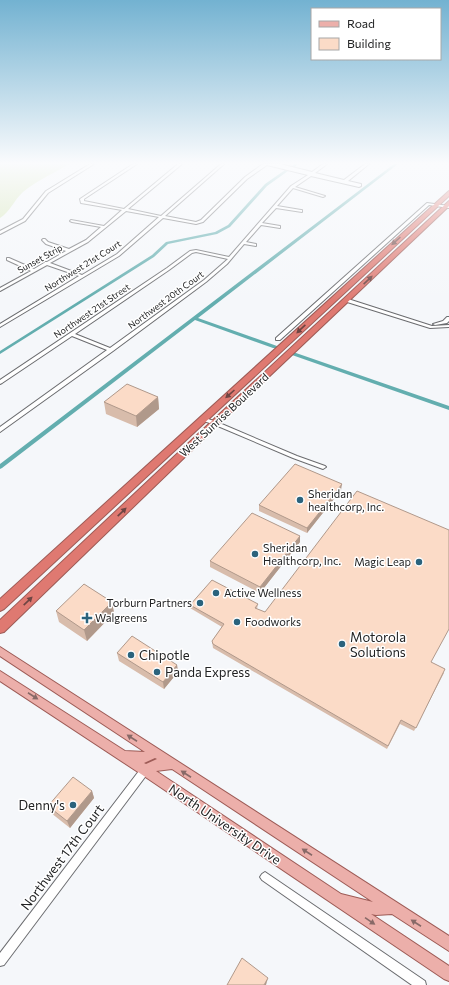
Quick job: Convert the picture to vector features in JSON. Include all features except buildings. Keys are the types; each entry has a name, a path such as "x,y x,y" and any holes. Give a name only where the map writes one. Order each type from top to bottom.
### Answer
{"highway":[{"name":"West Sunrise Boulevard","path":"0,606 336,296 426,210"},
{"name":"West Sunrise Boulevard","path":"0,628 215,423 444,210"},
{"path":"336,296 345,301"}],"main road":[{"name":"North University Drive","path":"0,651 449,944"},
{"name":"North University Drive","path":"0,675 145,770 449,974"},
{"path":"120,754 144,758 154,752"},
{"path":"145,770 155,765 172,764"},
{"path":"338,899 351,901 376,909 394,908"}],"street":[{"path":"0,233 24,220 32,210"},
{"path":"120,210 196,223 202,221 213,210"},
{"name":"Sunset Strip","path":"0,289 68,250 87,241 120,210"},
{"name":"Northwest 21st Court","path":"0,326 118,255 170,210"},
{"name":"Northwest 20th Court","path":"0,430 205,282 230,258 272,210"},
{"path":"295,210 302,211"},
{"path":"278,339 329,292 425,210"},
{"name":"Sunset Strip","path":"102,226 125,211"},
{"path":"72,221 102,226"},
{"path":"260,224 279,227"},
{"path":"44,240 68,250"},
{"path":"243,243 255,245"},
{"name":"Northwest 21st Street","path":"0,382 191,252 196,251 230,258"},
{"path":"8,259 33,270"},
{"path":"45,263 82,276"},
{"path":"329,292 336,296"},
{"path":"345,301 432,327 449,326"},
{"path":"442,326 449,318"},
{"path":"72,334 111,350"},
{"path":"202,419 323,467"},
{"name":"Northwest 17th Court","path":"0,961 145,770"},
{"path":"265,877 421,985"}],"green space":[{"path":"0,210 9,210 7,213 0,218"}],"waterway":[{"path":"0,353 153,256 167,243 216,233 229,226 243,210"},
{"path":"0,467 337,210"},
{"path":"195,319 275,347"},
{"path":"294,354 449,408"}],"place":[{"name":"Sheridan healthcorp, Inc.","path":"300,500"},
{"name":"Sheridan Healthcorp, Inc.","path":"255,554"},
{"name":"Magic Leap","path":"419,562"},
{"name":"Active Wellness","path":"216,593"},
{"name":"Torburn Partners","path":"200,603"},
{"name":"Walgreens","path":"87,618"},
{"name":"Foodworks","path":"237,622"},
{"name":"Motorola Solutions","path":"342,644"},
{"name":"Chipotle","path":"131,655"},
{"name":"Panda Express","path":"157,672"},
{"name":"Denny's","path":"73,805"}]}
